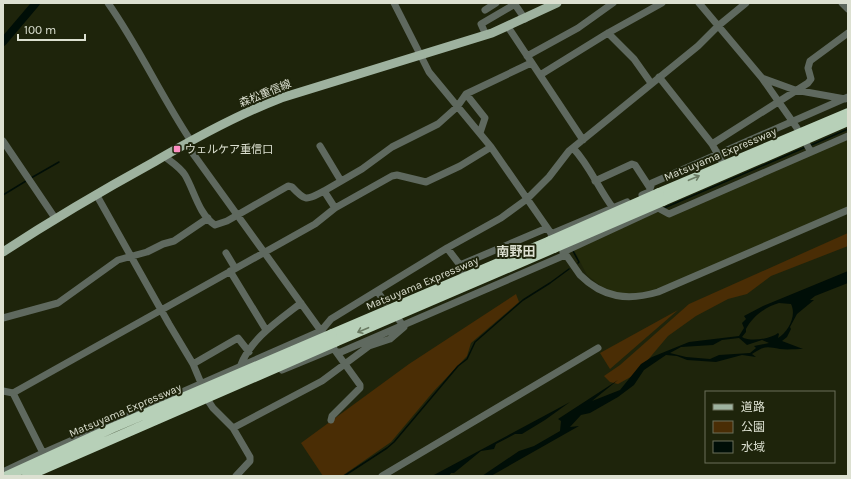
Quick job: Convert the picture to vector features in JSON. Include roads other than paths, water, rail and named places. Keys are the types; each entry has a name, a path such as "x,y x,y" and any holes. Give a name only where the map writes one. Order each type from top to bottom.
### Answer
{"highway":[{"name":"Matsuyama Expressway","path":"27,476 334,344 552,241 657,194 848,113"},
{"name":"Matsuyama Expressway","path":"657,194 848,121"},
{"name":"Matsuyama Expressway","path":"7,476 202,387 334,344"}],"main road":[{"name":"森松重信線","path":"3,252 55,218 96,194 256,107 486,35 508,27 557,3"}],"street":[{"path":"108,3 133,42 188,143 236,215 321,331 342,352 401,323 564,254 658,208 669,214 848,136"},
{"path":"394,3 420,56 433,78 491,147 547,228 552,241 564,254 580,276 595,288 614,296 628,298 641,297 658,292 848,210"},
{"path":"484,10 496,3"},
{"path":"164,156 184,174 208,218 215,226 288,186 292,187 300,196 306,198 324,191 362,169 392,146 438,124 457,107 466,94 529,60 613,3"},
{"path":"540,75 608,33 662,3"},
{"path":"699,3 762,78 797,128"},
{"path":"3,472 43,452 202,387 240,367 321,331 331,319 448,248 501,218 528,199 573,148 698,46 718,26 746,3"},
{"path":"842,3 848,9"},
{"path":"486,35 481,24 515,4 525,19"},
{"path":"508,27 583,140"},
{"path":"608,33 634,59 651,83"},
{"path":"712,144 811,79 808,68 810,61 848,33"},
{"path":"659,77 712,144 719,157"},
{"path":"762,78 795,90 846,98"},
{"path":"466,94 485,118 480,133"},
{"path":"657,194 652,183 719,157 846,98"},
{"path":"3,140 55,218"},
{"path":"807,145 811,152"},
{"path":"320,146 341,181"},
{"path":"3,391 13,393 162,311 233,269 315,224 335,208 392,176 403,176 426,182 435,179 491,147"},
{"path":"573,148 584,161 613,208"},
{"path":"596,181 632,164 635,165 657,194"},
{"path":"728,179 731,187"},
{"path":"324,191 335,208"},
{"path":"552,241 613,208 649,192 657,194"},
{"path":"96,194 193,364 209,402 233,428 251,459 236,476"},
{"path":"3,318 58,303 76,293 118,260 174,241 208,218"},
{"path":"448,248 461,268 547,228"},
{"path":"226,253 266,330"},
{"path":"377,291 385,302"},
{"path":"240,367 249,352 266,330 301,303"},
{"path":"233,428 311,387 368,346 390,339 404,327 401,323"},
{"path":"193,364 238,338 249,352"},
{"path":"331,420 332,416 360,388 360,384 345,364 334,344"},
{"path":"39,476 209,402 334,344"},
{"path":"382,476 598,348"},
{"path":"13,393 43,452"}],"water":[{"path":"848,271 848,283 815,296 810,300 814,300 797,314 790,327 791,329 787,337 782,341 803,349 780,349 765,347 752,354 756,357 742,355 716,362 687,360 677,356 666,355 644,370 634,385 618,397 590,413 581,415 570,427 579,426 491,476 482,476 519,451 534,446 560,431 561,421 558,419 618,380 592,401 620,390 641,364 652,357 689,342 739,336 744,328 742,323 746,319 744,316 763,306","holes":["779,303 791,304 793,309 792,318 788,328 782,335 778,338 778,333 771,337 755,340 742,337 755,317 769,307","739,338 747,345 762,340 769,343 754,346 756,348 750,353 719,355 710,359 686,357 670,353 681,347 713,345 722,340"]},
{"path":"570,402 522,434 515,434 496,444 494,449 481,451 449,476 432,476"}],"waterway":[{"path":"3,42 36,3"},
{"path":"809,146 848,129"},
{"path":"664,208 806,147"},
{"path":"31,178 59,162"},
{"path":"3,195 26,181"},
{"path":"573,251 579,262 578,263"},
{"path":"344,476 394,442 458,366 467,359 475,342 523,300 569,269"}],"place":[{"name":"ウェルケア重信口","path":"177,149"}],"district":[{"name":"南野田","path":"516,251"}]}
